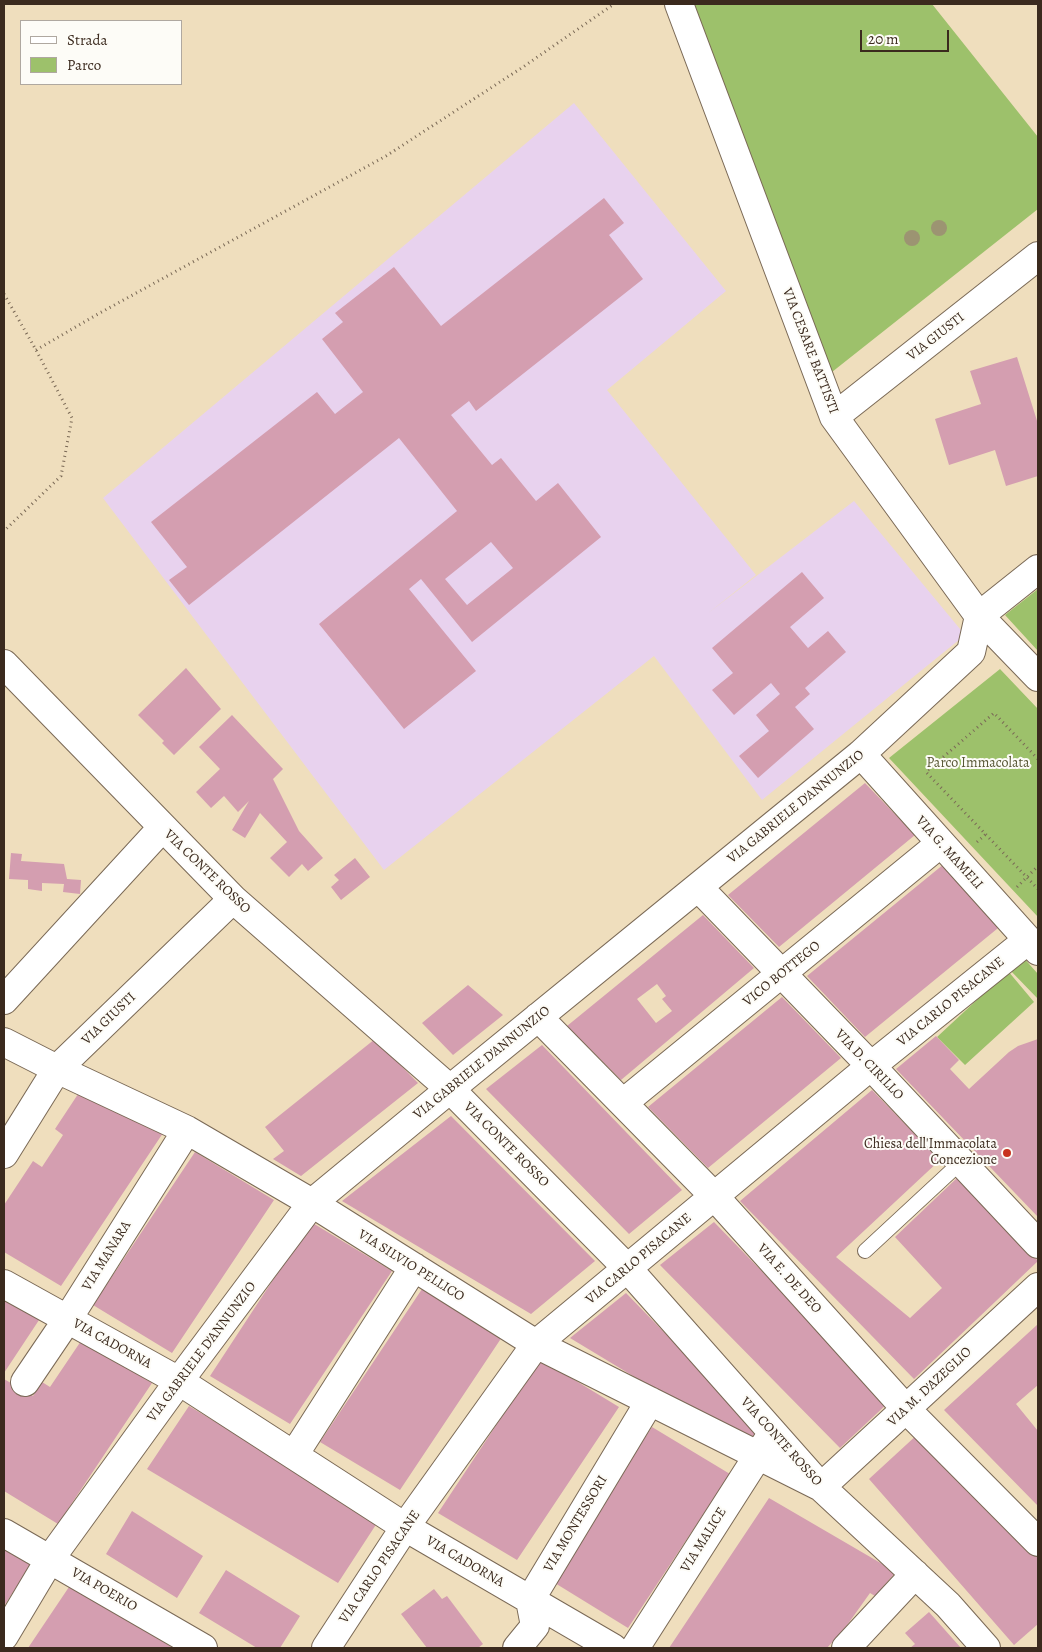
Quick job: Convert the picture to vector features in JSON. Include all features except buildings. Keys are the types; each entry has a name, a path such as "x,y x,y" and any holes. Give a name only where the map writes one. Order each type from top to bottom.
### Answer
{"street":[{"name":"VIA CESARE BATTISTI","path":"679,4 834,417 978,616 1038,677"},
{"name":"VIA GIUSTI","path":"834,417 1038,256"},
{"path":"978,616 1038,569"},
{"name":"VIA GABRIELE D'ANNUNZIO","path":"4,1636 50,1559 179,1381 312,1203 861,754 971,652 978,616"},
{"name":"VIA CONTE ROSSO","path":"4,664 233,899 450,1089 628,1269 821,1487 948,1605 986,1648"},
{"name":"VIA G. MAMELI","path":"861,754 1033,946"},
{"path":"4,1000 162,828"},
{"name":"VICO BOTTEGO","path":"623,1103 941,844"},
{"name":"VIA D. CIRILLO","path":"698,887 871,1066 1038,1244"},
{"name":"VIA GIUSTI","path":"4,1154 56,1069 233,899"},
{"name":"VIA CARLO PISACANE","path":"326,1648 405,1527 536,1344 871,1066 1033,946"},
{"name":"VIA E. DE DEO","path":"538,1017 715,1196 906,1409 1038,1542"},
{"name":"VIA SILVIO PELLICO","path":"4,1042 56,1069 187,1130 312,1203 536,1344 821,1487"},
{"name":"VIA MANARA","path":"25,1382 67,1320 187,1130"},
{"path":"294,1456 414,1267"},
{"name":"VIA CADORNA","path":"4,1284 179,1381 405,1527 613,1648"},
{"name":"VIA M. D'AZEGLIO","path":"821,1487 1038,1287"},
{"name":"VIA MONTESSORI","path":"530,1600 650,1401"},
{"name":"VIA MALICE","path":"635,1648 773,1432"},
{"name":"VIA POERIO","path":"4,1533 203,1648"},
{"path":"846,1648 915,1574"},
{"path":"517,1648 535,1626 530,1600"}],"lane":[{"path":"865,1251 961,1162"}],"path":[{"path":"36,350 386,156 523,67 614,4"},
{"path":"4,294 72,418 61,476 4,531"},
{"path":"1038,759 994,713 926,772 1038,889"}],"shaded area":[{"path":"574,103 726,291 607,390 756,575 707,614 854,501 965,635 762,800 654,656 384,870 103,498"}],"green space":[{"path":"692,4 932,4 1038,137 1038,209 832,372"},
{"path":"1038,589 1038,651 1005,615"},
{"name":"Parco Immacolata","path":"1000,669 1038,709 1038,917 889,758"},
{"path":"1022,956 1038,974 1038,999 1009,969"},
{"path":"1008,971 1034,1002 965,1065 937,1037"}],"place":[{"name":"Chiesa dell'Immacolata Concezione","path":"1007,1153"}]}
